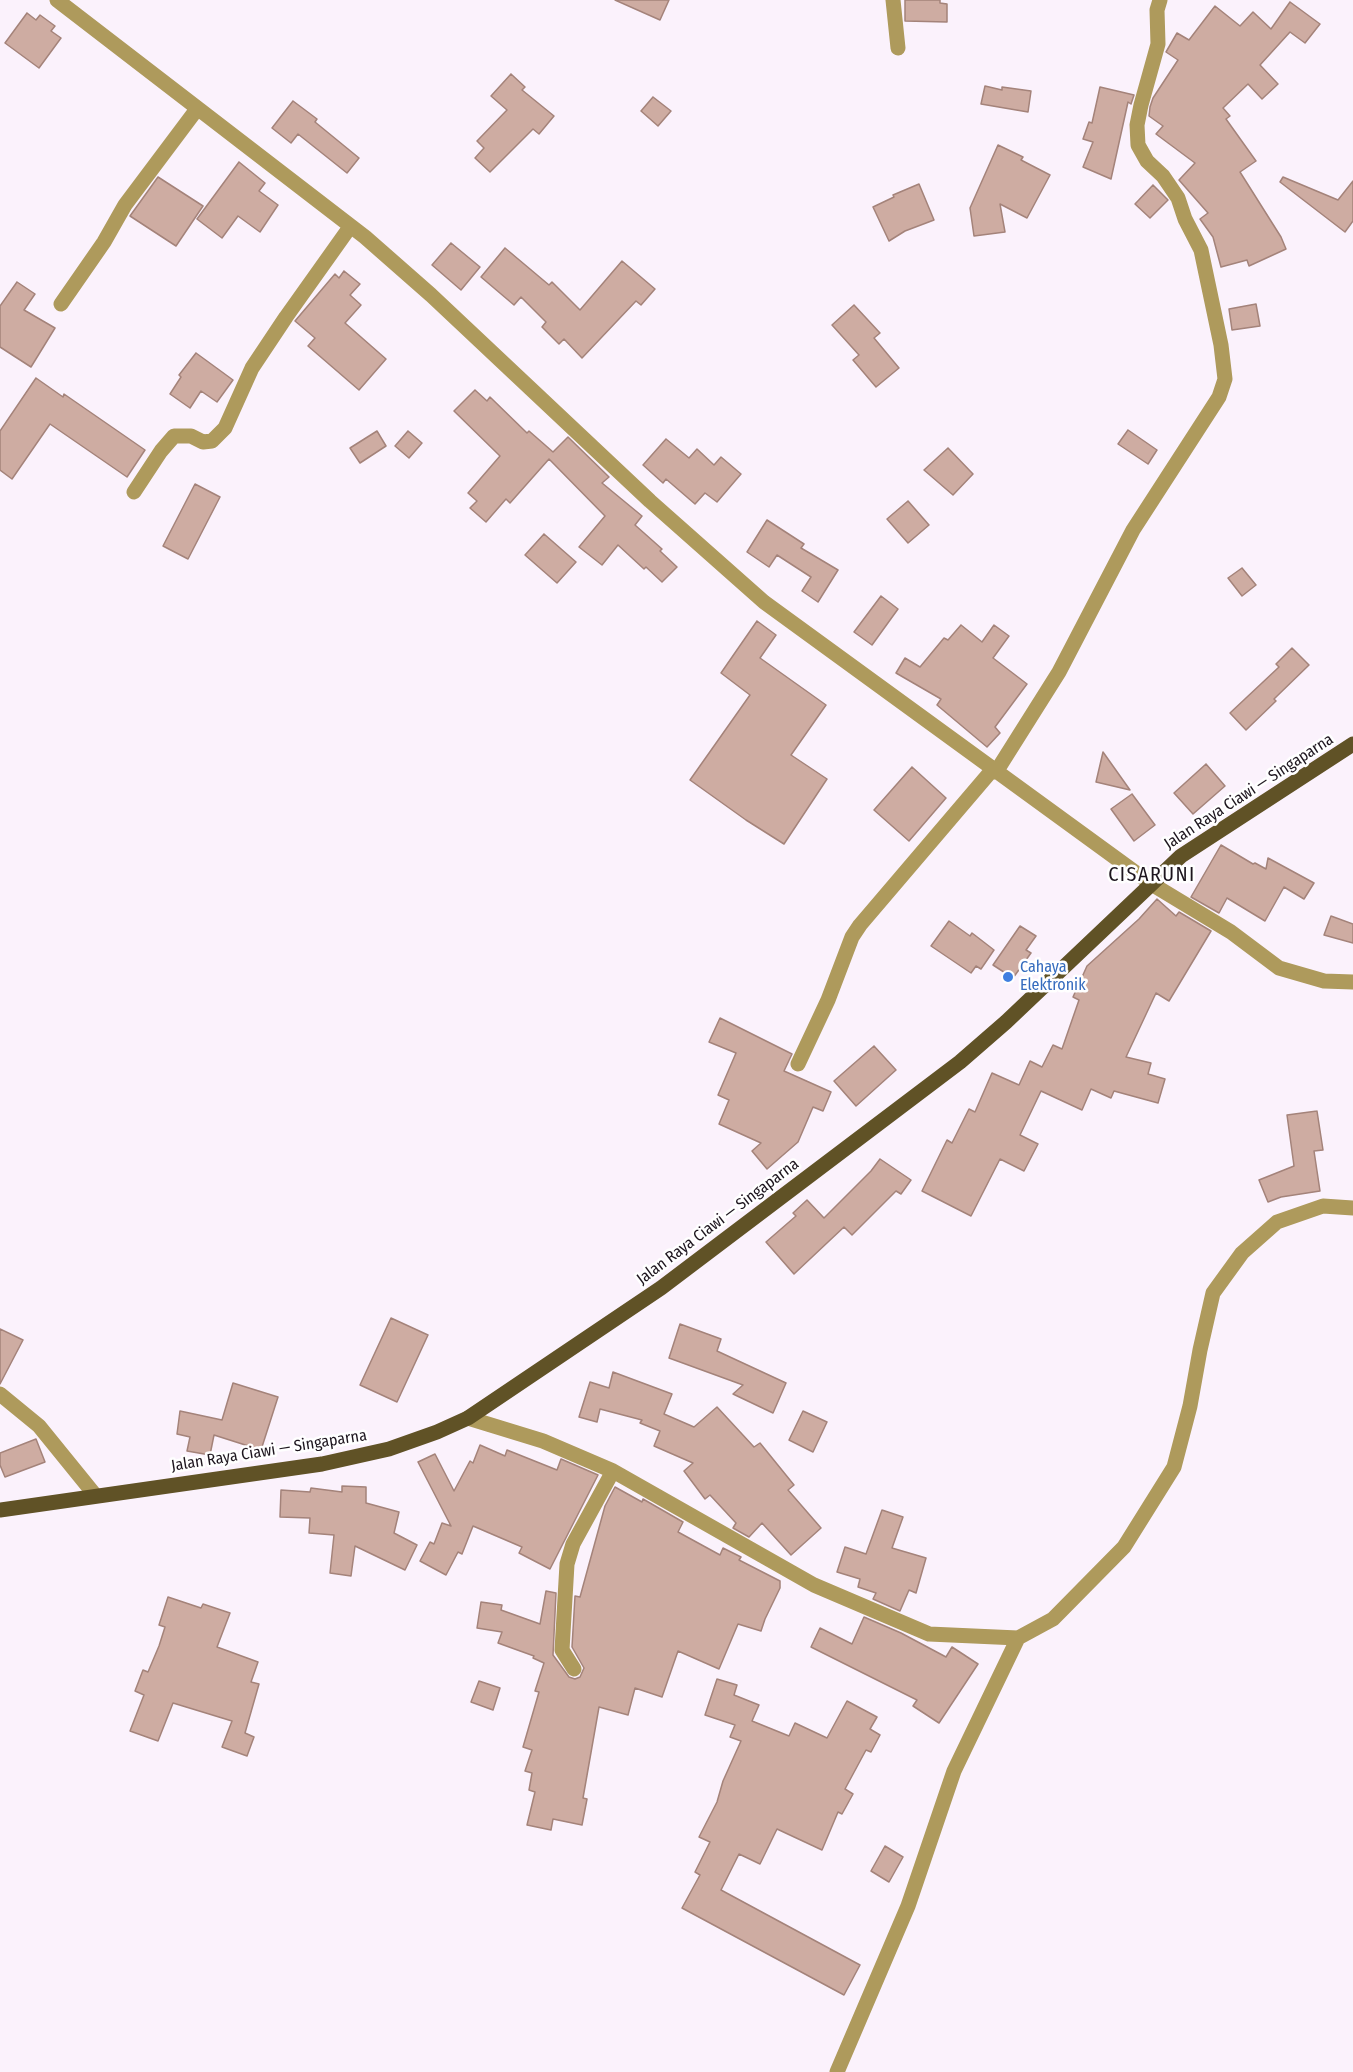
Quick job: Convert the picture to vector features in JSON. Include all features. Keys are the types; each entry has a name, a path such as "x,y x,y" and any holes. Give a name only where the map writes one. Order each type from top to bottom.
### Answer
{"main road":[{"name":"Jalan Raya Ciawi — Singaparna","path":"0,1510 322,1464 389,1449 468,1418 661,1288 960,1062 1006,1022 1181,856 1353,744"}],"street":[{"path":"57,0 365,237 431,295 650,501 764,602 1150,884 1231,932 1279,968 1324,981 1353,982"},
{"path":"893,0 898,48"},
{"path":"798,1064 860,925 995,770 1059,672 1133,530 1219,397 1225,379 1221,345 1201,250 1185,219 1178,198 1163,176 1147,161 1138,145 1137,125 1158,44 1157,10 1160,0"},
{"path":"61,304 104,242 125,205 197,109"},
{"path":"134,492 161,451 174,436 191,436 203,442 212,441 225,428 252,369 286,316 350,227"},
{"path":"468,1418 543,1441 613,1471 814,1586 929,1634 1018,1638 1053,1619 1125,1547 1174,1467 1190,1406 1213,1293 1242,1253 1277,1222 1323,1206 1353,1208"},
{"path":"0,1394 39,1426 95,1496"},
{"path":"574,1669 562,1650 567,1564 573,1544 613,1471"},
{"path":"837,2072 908,1906 954,1771 1018,1638"}],"building":[{"path":"615,0 669,0 660,20"},
{"path":"905,0 940,0 940,3 947,4 947,22 905,21"},
{"path":"1290,2 1320,24 1305,43 1290,32 1260,65 1278,84 1262,99 1248,84 1223,108 1230,116 1226,119 1256,161 1240,172 1281,237 1286,249 1249,266 1247,260 1221,267 1213,237 1200,219 1208,213 1179,180 1195,163 1156,134 1163,126 1149,116 1150,107 1153,98 1178,60 1166,52 1177,33 1189,40 1215,6 1240,26 1253,12 1271,29"},
{"path":"27,13 36,20 40,15 55,26 51,31 61,38 39,68 5,43"},
{"path":"511,74 525,87 522,90 554,116 539,134 533,129 490,172 475,158 484,148 477,141 507,110 491,96"},
{"path":"985,86 1002,90 1002,87 1031,91 1028,112 981,104"},
{"path":"1100,87 1134,95 1131,104 1128,102 1111,179 1083,167 1093,142 1083,139 1089,122 1092,123"},
{"path":"653,97 671,111 658,126 641,111"},
{"path":"293,101 317,119 315,122 359,158 347,173 298,134 291,143 272,128"},
{"path":"998,145 1023,157 1021,160 1050,175 1027,218 1000,204 1005,232 974,236 970,208"},
{"path":"239,162 265,183 259,191 278,205 260,232 238,216 222,238 197,219"},
{"path":"158,177 203,206 176,246 130,216"},
{"path":"1283,177 1338,200 1353,181 1353,221 1345,232 1280,182"},
{"path":"919,184 934,220 905,231 889,241 873,207"},
{"path":"1153,185 1168,200 1150,218 1135,204"},
{"path":"451,243 480,267 461,290 432,265"},
{"path":"505,248 549,285 552,282 580,310 622,261 655,289 641,305 636,301 582,358 564,339 559,344 542,327 546,322 521,297 514,305 481,277"},
{"path":"344,271 360,284 350,295 361,305 345,323 386,359 359,390 308,346 315,338 295,321 335,274 339,278"},
{"path":"17,282 35,294 24,310 55,328 31,367 0,347 0,306"},
{"path":"1256,304 1260,326 1232,330 1229,309"},
{"path":"854,305 880,333 874,338 899,368 876,387 853,360 859,355 832,325"},
{"path":"196,353 233,380 217,402 201,391 190,408 170,394 181,377 179,375"},
{"path":"36,378 63,397 64,394 145,450 127,477 50,424 12,479 0,470 0,431"},
{"path":"475,390 487,401 490,397 527,433 529,431 553,452 568,437 609,477 602,483 642,516 635,525 662,549 660,551 677,567 662,582 618,545 602,565 579,547 605,516 549,459 510,503 506,499 486,522 470,508 477,501 468,493 500,456 454,411"},
{"path":"1128,430 1157,450 1148,464 1118,444"},
{"path":"377,431 386,446 360,463 350,448"},
{"path":"408,431 422,443 409,458 395,446"},
{"path":"666,439 689,458 697,449 714,465 721,457 741,474 717,502 705,493 695,504 666,479 663,483 643,465"},
{"path":"948,448 973,474 953,495 924,470"},
{"path":"195,484 220,497 188,559 163,546"},
{"path":"908,501 929,525 908,543 887,519"},
{"path":"767,520 804,544 801,548 838,570 818,602 802,591 811,577 777,555 769,567 747,552"},
{"path":"544,534 576,562 557,583 525,555"},
{"path":"1242,568 1256,585 1242,596 1228,578"},
{"path":"881,596 898,609 872,645 854,632"},
{"path":"757,621 776,635 760,658 826,705 791,755 827,779 784,844 690,780 750,695 721,673"},
{"path":"961,625 982,642 994,625 1009,636 993,658 1027,684 995,727 1000,733 987,747 937,705 941,699 896,673 905,658 920,667 944,638 948,640"},
{"path":"1292,648 1309,665 1246,730 1230,713 1279,667 1276,664"},
{"path":"1103,752 1130,790 1096,782"},
{"path":"1206,764 1225,786 1193,814 1174,793"},
{"path":"912,767 946,798 909,841 874,810"},
{"path":"1132,794 1155,825 1134,841 1111,809"},
{"path":"1221,845 1266,869 1268,858 1314,883 1304,899 1284,887 1265,921 1227,898 1219,913 1191,897"},
{"path":"1157,899 1176,916 1179,912 1211,931 1169,1001 1156,993 1126,1057 1151,1063 1148,1074 1165,1079 1158,1103 1114,1091 1111,1098 1091,1089 1082,1110 1041,1091 1020,1135 1038,1144 1024,1171 1000,1159 971,1216 922,1191 947,1140 952,1143 969,1109 975,1112 992,1073 1019,1085 1030,1061 1042,1067 1053,1045 1062,1049 1079,1000 1073,997 1087,966 1139,919"},
{"path":"1331,916 1353,924 1353,943 1324,935"},
{"path":"949,921 970,936 972,933 994,950 981,969 976,966 971,973 931,946"},
{"path":"1020,926 1036,936 1026,950 1031,953 1013,978 993,965"},
{"path":"720,1018 792,1054 784,1071 831,1092 823,1111 813,1107 798,1142 767,1169 752,1151 761,1143 719,1124 729,1100 718,1095 736,1053 709,1042"},
{"path":"874,1046 896,1070 856,1106 834,1081"},
{"path":"1317,1111 1323,1150 1314,1151 1320,1191 1281,1197 1268,1202 1259,1180 1294,1166 1287,1115"},
{"path":"880,1159 911,1180 901,1194 896,1191 852,1235 844,1227 794,1274 766,1242 796,1216 793,1213 807,1200 824,1218"},
{"path":"391,1318 428,1335 397,1402 360,1385"},
{"path":"680,1324 721,1339 717,1351 786,1383 773,1413 733,1394 743,1385 669,1358"},
{"path":"0,1329 23,1340 0,1384"},
{"path":"613,1372 672,1394 664,1414 694,1427 717,1407 754,1447 760,1443 794,1485 788,1490 821,1528 791,1555 762,1523 749,1537 733,1528 736,1523 710,1495 705,1499 684,1471 693,1463 654,1446 660,1431 640,1423 642,1420 600,1409 597,1422 579,1417 590,1382 609,1388"},
{"path":"233,1383 278,1397 261,1450 214,1435 210,1455 187,1451 190,1437 177,1434 180,1411 222,1420"},
{"path":"803,1411 827,1422 813,1452 789,1440"},
{"path":"36,1439 45,1462 5,1477 0,1465 0,1453"},
{"path":"480,1445 505,1456 507,1450 557,1470 561,1459 598,1475 550,1569 519,1553 522,1547 473,1526 462,1554 458,1552 446,1575 420,1561 430,1542 434,1544 442,1523 451,1526 418,1462 435,1454 454,1491 470,1461 473,1463"},
{"path":"342,1486 366,1487 366,1503 399,1512 394,1533 417,1545 405,1570 355,1546 351,1576 330,1573 334,1535 309,1533 310,1518 280,1517 281,1490 310,1492 311,1488 342,1492"},
{"path":"615,1487 642,1502 643,1499 683,1522 678,1532 720,1555 723,1548 741,1557 739,1560 780,1581 780,1588 761,1631 738,1624 719,1669 678,1651 662,1697 635,1688 628,1715 599,1707 583,1798 587,1799 582,1825 553,1819 551,1830 527,1825 535,1792 529,1790 532,1773 525,1771 532,1750 523,1747 539,1692 535,1691 544,1663 533,1658 534,1656 498,1643 502,1632 477,1628 481,1602 502,1605 501,1610 540,1624 546,1591 556,1593 553,1655 569,1677 575,1679 580,1677 584,1668 572,1647 575,1596 580,1597 605,1506"},
{"path":"882,1510 903,1517 892,1548 926,1558 916,1593 909,1590 900,1611 873,1599 876,1593 858,1587 860,1579 837,1572 845,1547 866,1554"},
{"path":"168,1597 201,1608 203,1604 230,1613 217,1647 258,1662 251,1682 259,1684 245,1733 254,1737 247,1756 222,1747 232,1721 173,1703 158,1741 130,1731 144,1695 135,1691 143,1670 148,1672 159,1646 165,1627 159,1625"},
{"path":"864,1617 901,1633 946,1657 952,1647 978,1664 939,1723 913,1706 917,1700 811,1647 820,1628 852,1644"},
{"path":"717,1679 737,1685 734,1695 759,1705 752,1721 789,1736 795,1723 827,1738 847,1701 877,1717 870,1729 880,1735 871,1752 866,1750 845,1789 853,1794 842,1814 838,1812 822,1850 777,1829 760,1864 739,1854 721,1890 860,1965 844,1995 682,1908 700,1875 695,1872 710,1842 699,1837 717,1802 723,1781 741,1741 730,1737 735,1725 705,1715"},
{"path":"479,1681 500,1688 493,1710 471,1702"},
{"path":"885,1846 903,1857 889,1882 871,1871"}],"place":[{"name":"Cahaya Elektronik","path":"1008,977"}],"district":[{"name":"CISARUNI","path":"1152,875"}]}
